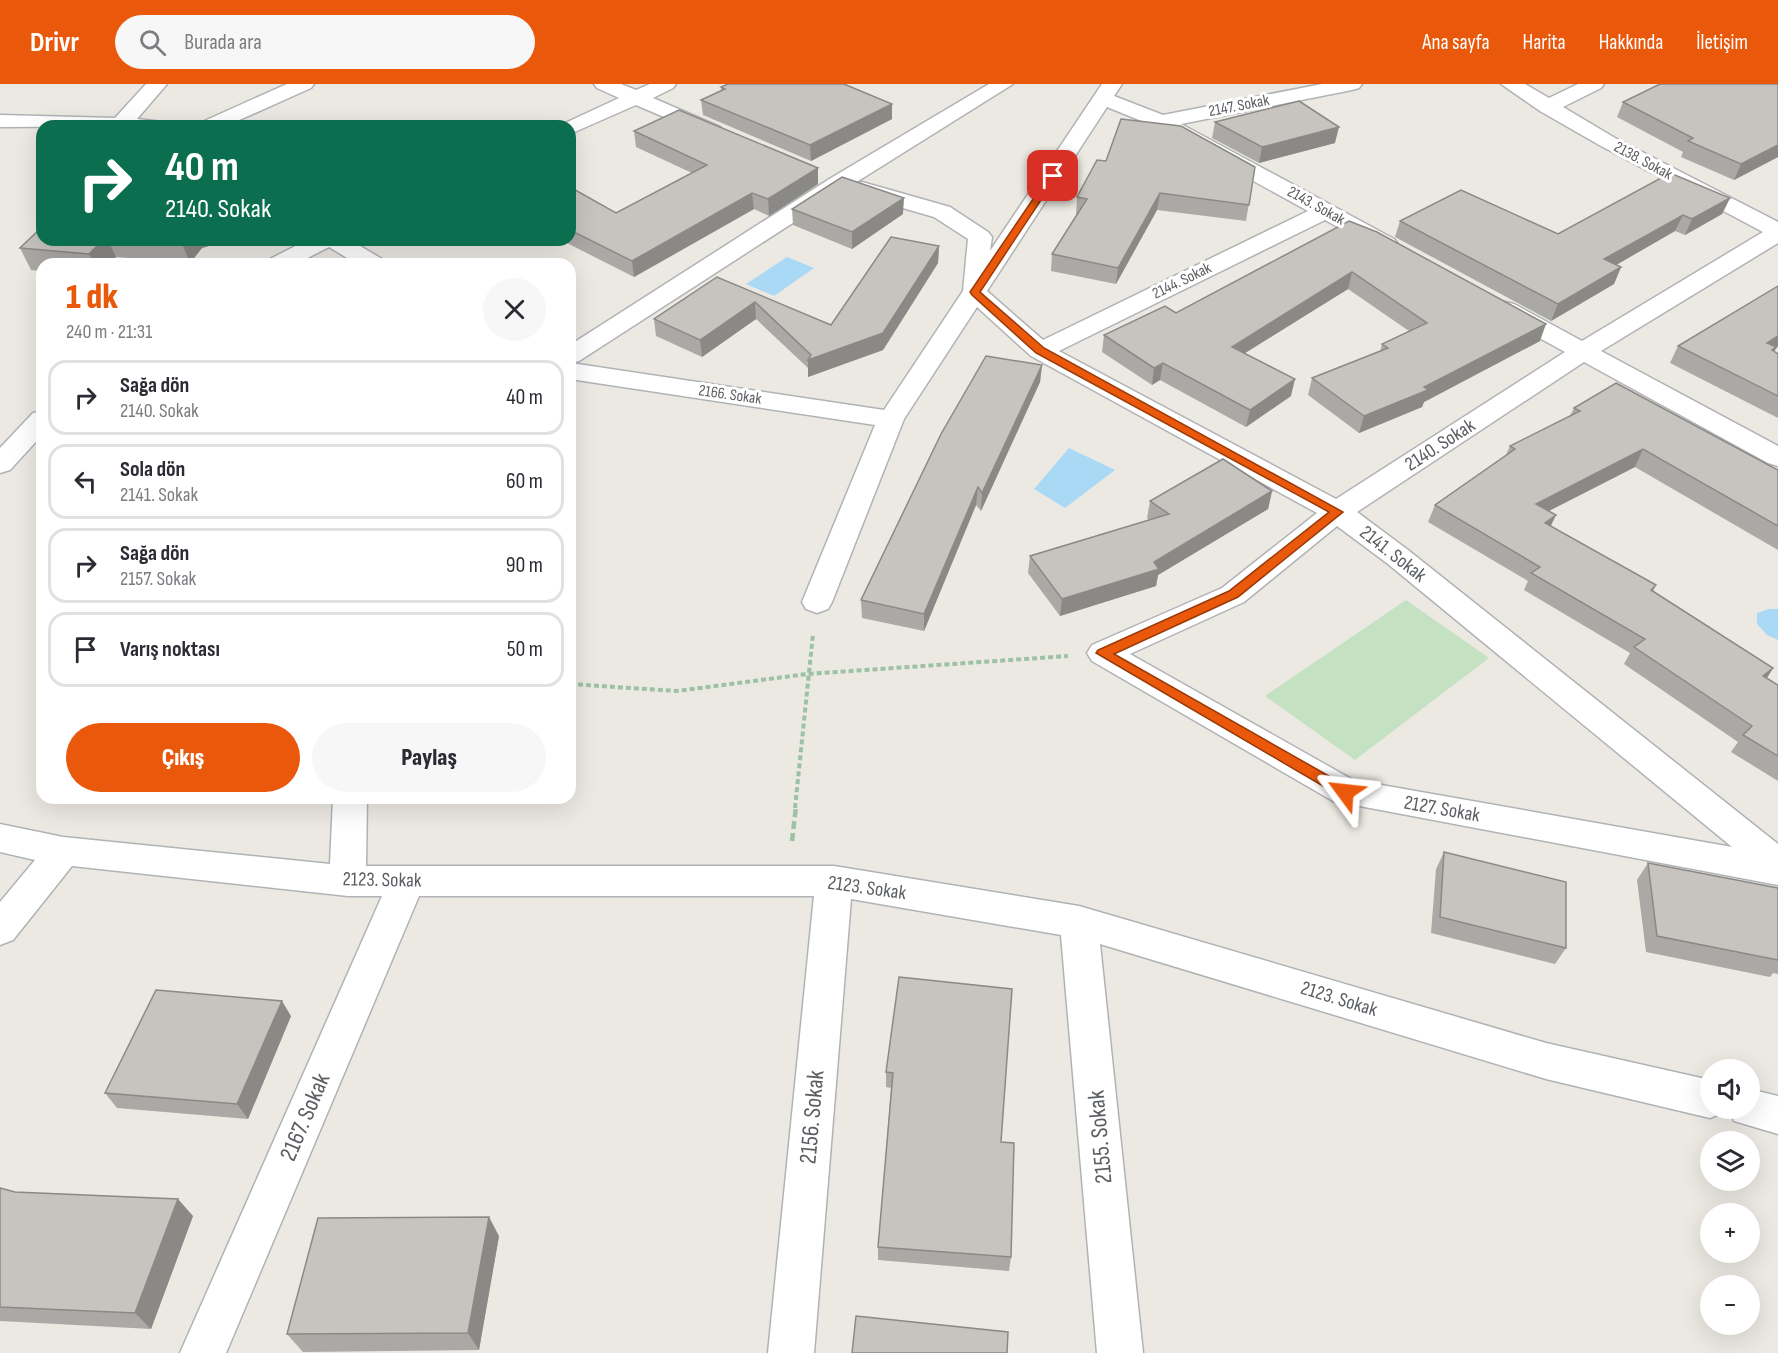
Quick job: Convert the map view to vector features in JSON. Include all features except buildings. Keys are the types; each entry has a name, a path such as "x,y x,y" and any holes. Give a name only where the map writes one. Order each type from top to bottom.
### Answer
{"street":[{"path":"125,120 157,84"},
{"path":"223,120 304,84"},
{"path":"604,84 732,139"},
{"path":"576,125 666,84"},
{"path":"576,352 828,179 1004,84"},
{"name":"2147. Sokak","path":"1161,122 1352,84"},
{"name":"2138. Sokak","path":"1512,84 1608,142 1778,232"},
{"path":"1547,106 1594,84"},
{"path":"817,602 891,419 1109,91"},
{"name":"2143. Sokak","path":"1109,91 1161,122 1407,256"},
{"path":"0,121 36,122"},
{"path":"828,179 942,212 980,237 975,292"},
{"name":"2144. Sokak","path":"1040,351 1325,211"},
{"name":"2140. Sokak","path":"1103,653 1233,594 1337,512 1583,351 1778,232"},
{"path":"290,258 313,246"},
{"path":"343,246 364,258"},
{"name":"2141. Sokak","path":"975,292 1040,351 1337,512 1398,557 1778,864"},
{"path":"1490,301 1778,457"},
{"name":"2166. Sokak","path":"576,372 891,419"},
{"path":"0,464 36,425"},
{"name":"2127. Sokak","path":"1103,653 1345,792 1778,870"},
{"path":"348,881 350,804"},
{"name":"2123. Sokak","path":"0,838 63,851 348,881 834,881 1079,922 1546,1061 1700,1097"},
{"path":"0,929 63,851"},
{"name":"2167. Sokak","path":"203,1353 407,881"},
{"name":"2156. Sokak","path":"791,1353 834,881"},
{"name":"2155. Sokak","path":"1079,922 1120,1353"},
{"path":"1760,1111 1778,1115"}],"path":[{"path":"789,881 807,674 817,602"},
{"path":"576,684 677,692 807,674 1103,653"}],"green space":[{"path":"1406,600 1489,658 1355,760 1265,696"}],"water":[{"path":"787,257 814,268 774,296 746,284"},
{"path":"1069,448 1115,470 1065,508 1034,489"},
{"path":"1778,609 1778,640 1767,635 1757,624 1757,613"}],"route":[{"path":"1053,176 975,292 1040,351 1337,512 1233,594 1103,653 1345,792"}]}
